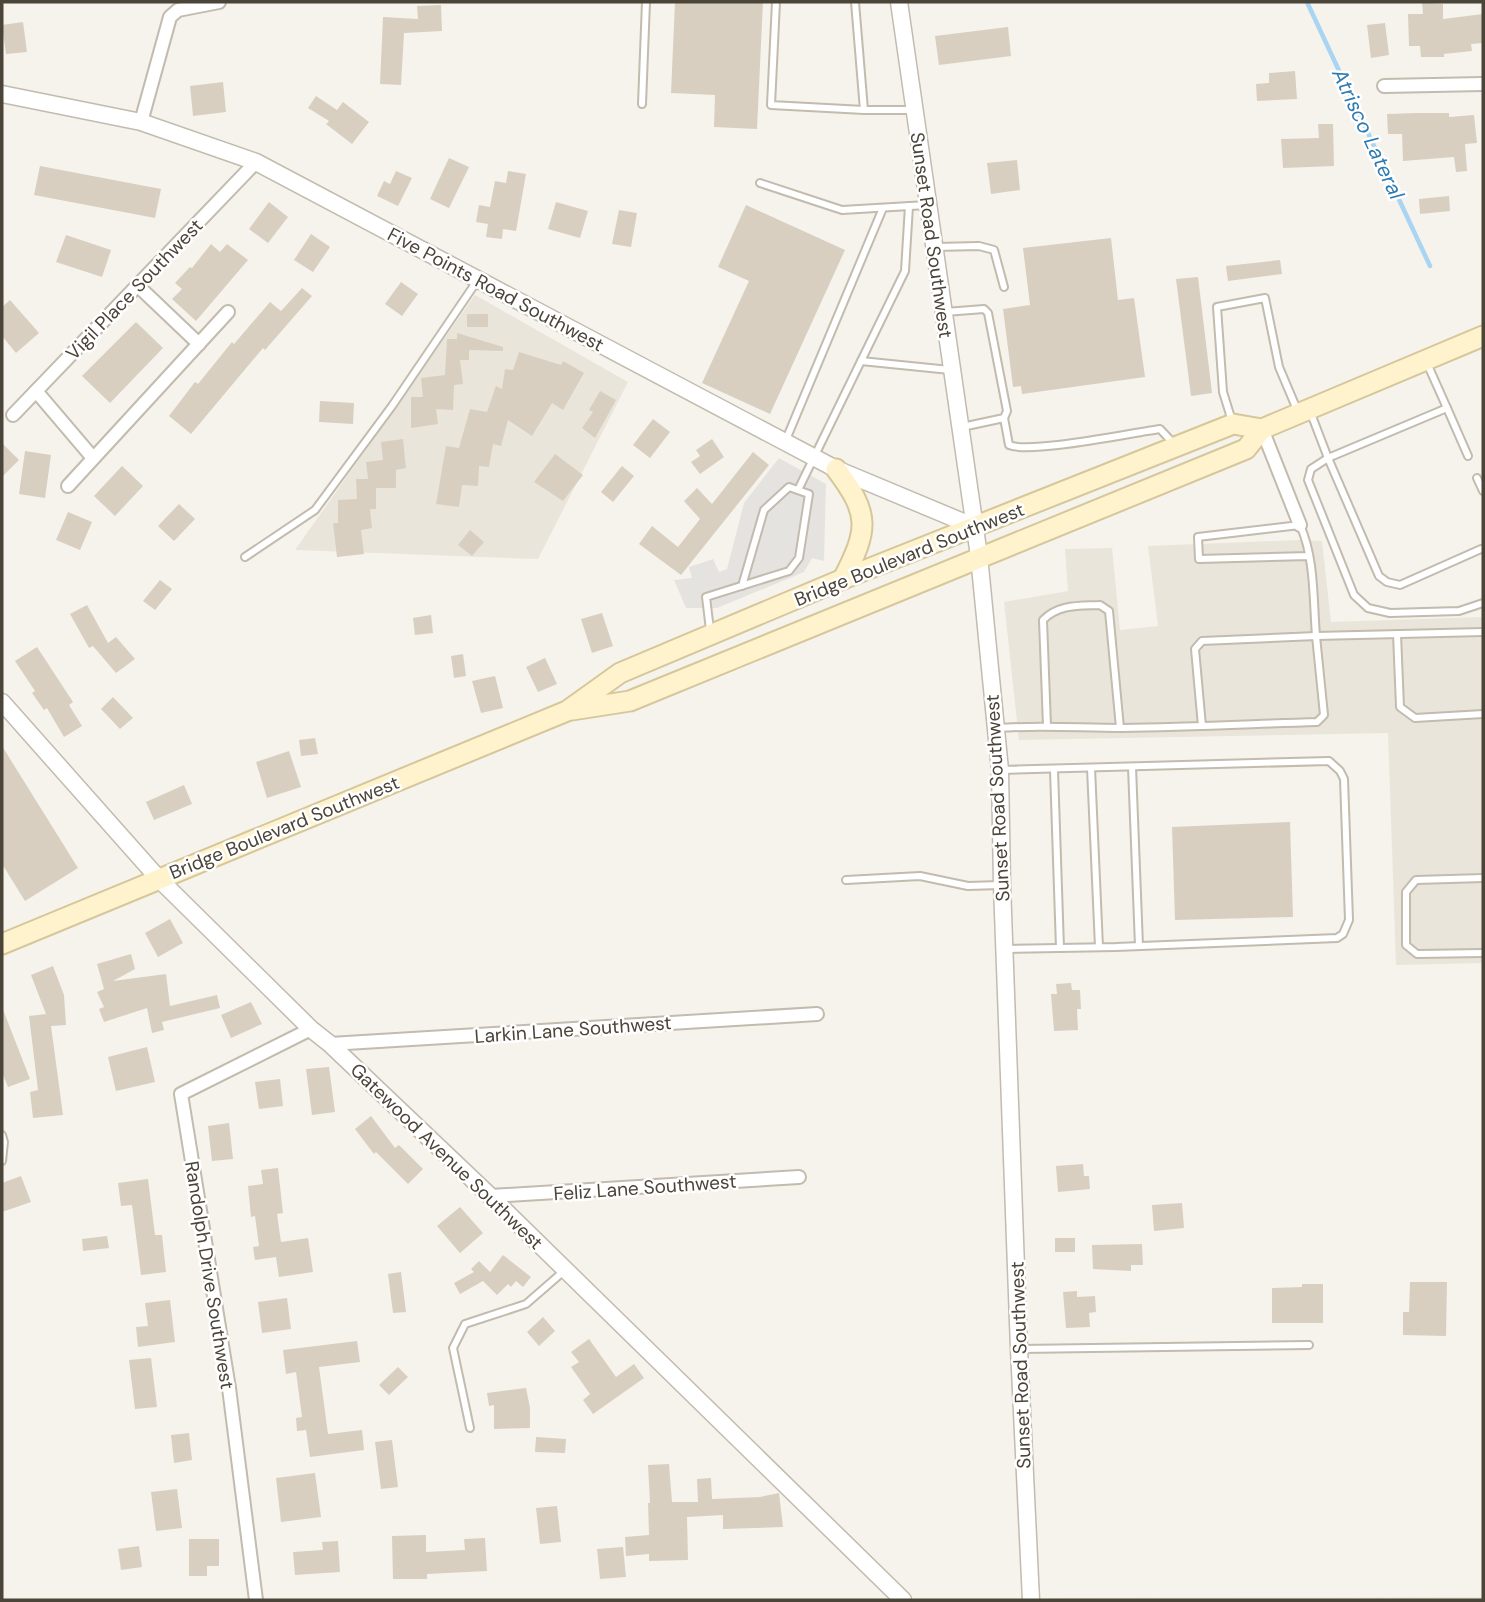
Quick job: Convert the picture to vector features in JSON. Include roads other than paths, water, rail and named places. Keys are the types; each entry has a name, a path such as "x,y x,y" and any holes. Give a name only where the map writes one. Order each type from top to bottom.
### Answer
{"main road":[{"name":"Bridge Boulevard Southwest","path":"567,711 630,701 1245,449 1262,429 1483,335"},
{"name":"Bridge Boulevard Southwest","path":"2,944 567,711 620,673 843,579 1233,424"},
{"path":"1233,424 1262,429"},
{"path":"836,469 855,494 863,524 859,547 843,579"}],"street":[{"path":"141,122 170,17 178,9 219,2"},
{"name":"Sunset Road Southwest","path":"899,2 979,556 1000,770 1019,1349 1031,1600"},
{"path":"1384,86 1483,84"},
{"name":"Five Points Road Southwest","path":"2,94 141,122 256,162 814,458 975,527"},
{"name":"Vigil Place Southwest","path":"13,415 256,162"},
{"path":"137,285 199,344"},
{"path":"68,486 228,312"},
{"path":"36,391 93,458"},
{"path":"1262,429 1300,525"},
{"name":"Gatewood Avenue Southwest","path":"2,702 159,879 311,1029 490,1196 904,1600"},
{"name":"Larkin Lane Southwest","path":"330,1044 817,1014"},
{"name":"Randolph Drive Southwest","path":"256,1600 229,1388 181,1094 311,1029"},
{"name":"Feliz Lane Southwest","path":"490,1196 799,1177"}],"lane":[{"path":"642,104 646,2"},
{"path":"776,2 771,105 913,110"},
{"path":"855,2 864,110"},
{"path":"760,183 842,210 927,205"},
{"path":"798,490 905,271 909,206"},
{"path":"785,443 883,208"},
{"path":"933,247 979,246 994,250 1004,288"},
{"path":"245,557 314,510 392,406 478,279"},
{"path":"1233,424 1223,392 1217,307 1265,298 1279,367 1328,458 1379,576 1387,582 1399,585 1480,549"},
{"path":"943,312 984,309 988,313 1007,411 1004,418 1009,445 1015,448 1041,447 1160,429 1176,447"},
{"path":"1425,360 1468,456"},
{"path":"861,361 952,371"},
{"path":"1447,408 1328,458 1311,469 1308,480 1354,595 1368,608 1390,614 1459,611 1483,603"},
{"path":"960,427 1004,418"},
{"path":"1477,478 1483,491"},
{"path":"710,636 706,597 742,586 789,571 799,558 809,494 789,487 764,510 742,586"},
{"path":"996,728 1120,728 1317,722 1324,715 1308,543 1300,525 1198,537 1199,559 1309,556"},
{"path":"1047,726 1043,620 1062,607 1101,605 1109,611 1120,728"},
{"path":"1202,726 1195,649 1202,641 1483,632"},
{"path":"1397,634 1400,707 1415,718 1483,714"},
{"path":"1000,770 1329,761 1344,779 1349,920 1343,934 1337,938 1005,949"},
{"path":"1132,767 1139,946"},
{"path":"1091,768 1099,947"},
{"path":"1054,769 1060,948"},
{"path":"846,880 920,876 968,886 1002,885"},
{"path":"1483,878 1416,880 1406,892 1406,945 1418,954 1483,953"},
{"path":"2,1135 2,1160"},
{"path":"470,1428 453,1349 465,1324 526,1304 565,1269"},
{"path":"1019,1349 1309,1345"}],"waterway":[{"name":"Atrisco Lateral","path":"1307,2 1430,266"}]}
